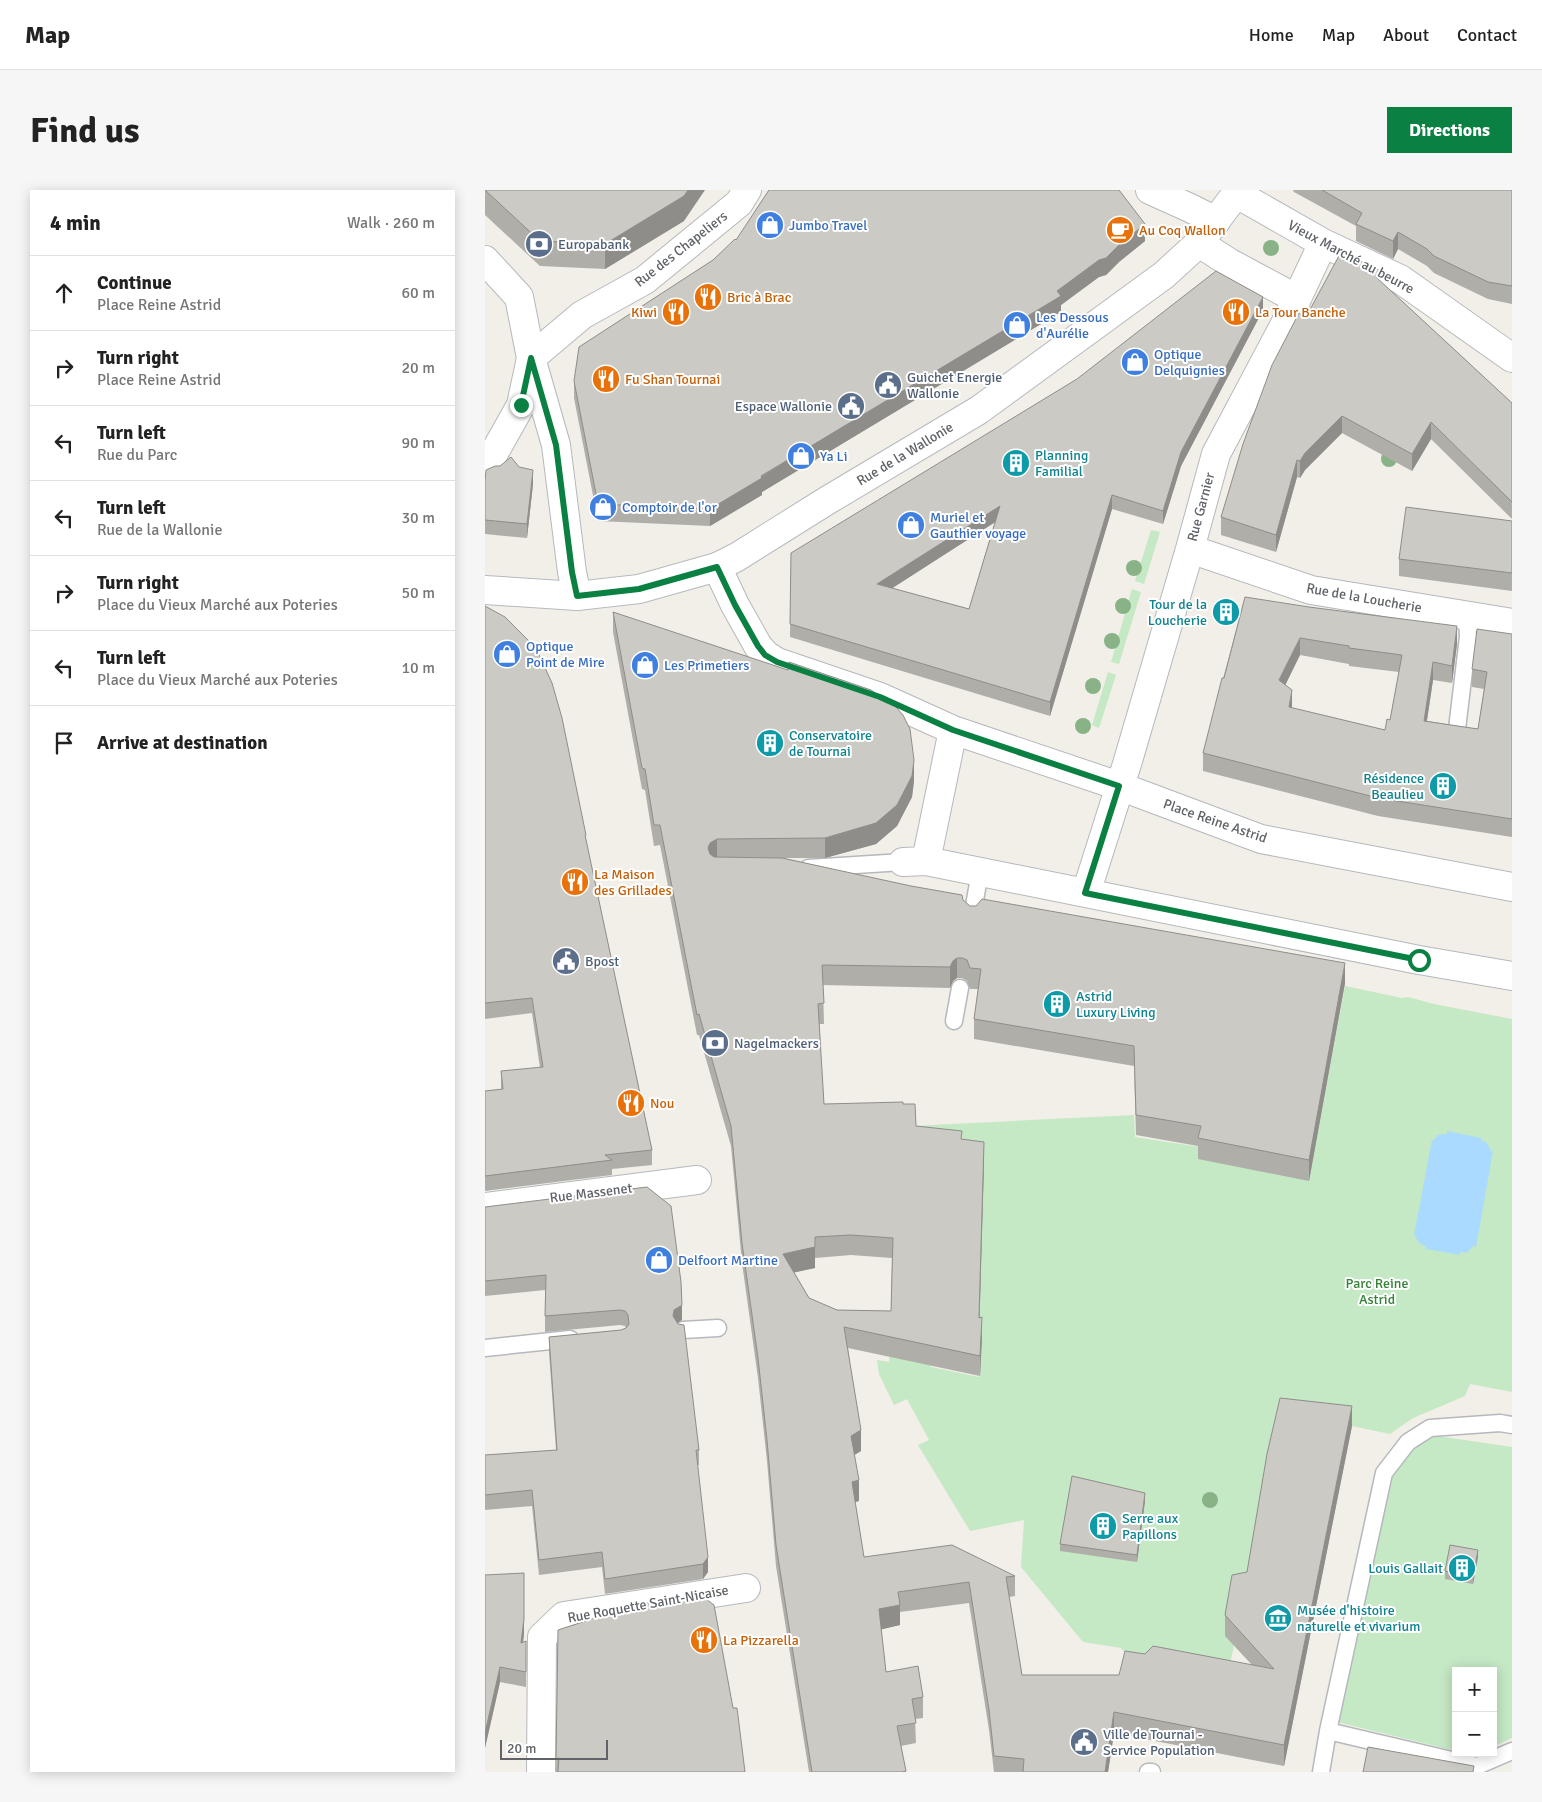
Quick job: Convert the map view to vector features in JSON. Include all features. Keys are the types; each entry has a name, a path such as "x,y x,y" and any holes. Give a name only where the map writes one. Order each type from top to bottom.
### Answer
{"street":[{"name":"Rue des Chapeliers","path":"531,358 583,315 645,280 739,203 747,190"},
{"path":"1150,190 1216,221"},
{"name":"Rue de la Wallonie","path":"485,590 575,584 639,589 717,567 737,557 979,410 1164,275 1199,243 1238,192"},
{"name":"Vieux Marché au beurre","path":"1238,192 1323,243 1400,279 1512,358"},
{"path":"1199,243 1230,263 1297,299"},
{"name":"Rue Garnier","path":"1119,786 1190,549 1216,454 1297,299 1323,243"},
{"path":"485,260 519,297 531,358 556,445 575,584"},
{"path":"485,469 521,405 531,358"},
{"name":"Rue de la Loucherie","path":"1190,549 1311,590 1512,623"},
{"name":"Place Reine Astrid","path":"717,567 739,614 758,646 765,655 777,662 880,697 953,730 1119,786 1261,839 1512,887"},
{"path":"953,730 915,861 980,872 1419,960 1512,976"},
{"path":"1085,893 1119,786"},
{"name":"Rue Massenet","path":"485,1207 697,1180"},
{"name":"Rue Roquette Saint-Nicaise","path":"541,1772 542,1637 564,1616 746,1588"}],"lane":[{"path":"1457,729 1468,637 1467,616"},
{"path":"792,869 915,861"},
{"path":"972,917 980,872"},
{"path":"954,1021 960,988"},
{"path":"683,1330 718,1328"},
{"path":"485,1348 581,1338"},
{"path":"1321,1772 1328,1731 1384,1473 1408,1442 1430,1428 1500,1423 1512,1425"},
{"path":"1328,1731 1477,1766 1512,1752"}],"green space":[{"path":"1151,530 1160,532 1144,584 1135,581"},
{"path":"1132,589 1141,592 1119,664 1111,662"},
{"path":"1108,672 1116,675 1099,728 1092,725"},
{"name":"Parc Reine Astrid","path":"1345,986 1512,1019 1512,1392 1470,1384 1465,1396 1413,1418 1390,1434 1352,1426 1234,1645 1225,1690 1127,1655 1121,1648 1083,1642 1021,1567 1024,1520 970,1531 918,1445 929,1440 907,1399 894,1405 879,1374 877,1360 889,1362 890,1350 930,1363 931,1367 979,1377 982,1339 912,1126 1134,1115 1135,1137 1200,1147 1309,1180"},
{"path":"1424,1434 1512,1447 1512,1738 1497,1745 1497,1667 1452,1667 1452,1750 1333,1721 1390,1476"}],"water":[{"path":"1447,1131 1481,1138 1493,1151 1476,1247 1473,1246 1467,1253 1460,1252 1460,1255 1426,1249 1426,1246 1422,1245 1414,1235 1432,1140 1438,1135 1447,1134"}],"building":[{"path":"485,190 688,190 684,196 605,244 540,241"},
{"path":"769,190 1119,190 1145,224 1106,258 1099,260 1057,291 1061,296 761,476 762,478 710,509 598,504 574,381 579,347 713,260 736,240"},
{"path":"1322,190 1512,190 1512,286 1488,282 1434,256 1427,249 1398,232 1393,241 1356,224 1362,213"},
{"path":"1341,252 1379,270 1376,277 1512,403 1512,502 1431,422 1412,454 1342,416 1305,453 1300,461 1297,460 1276,535 1221,517 1243,444 1272,365 1299,313 1306,317"},
{"path":"1216,271 1263,297 1181,452 1163,511 1112,495 1050,702 790,624 791,553 1077,379","holes":["1000,506 969,609 877,584"]},
{"path":"511,457 519,467 533,470 527,524 485,520 486,470 500,466"},
{"path":"1406,507 1512,521 1512,573 1399,559"},
{"path":"1245,597 1457,626 1452,666 1433,662 1424,721 1478,729 1487,672 1472,669 1477,629 1512,634 1512,819 1378,798 1203,753 1222,678 1224,678","holes":["1300,638 1349,646 1349,648 1402,655 1390,720 1387,719 1385,730 1289,707 1292,690 1279,680"]},
{"path":"485,606 505,617 536,648 552,683 562,718 652,1150 605,1155 612,1160 485,1176 485,1091 503,1089 501,1071 543,1067 532,998 485,1003"},
{"path":"613,612 788,670 789,662 871,690 896,707 903,715 910,729 914,760 912,776 897,805 876,823 825,838 717,839 710,843 708,848 710,854 714,857 782,858 962,895 963,900 970,906 976,906 982,899 1345,963 1309,1160 1198,1138 1201,1126 1136,1115 1134,1046 974,1019 981,969 970,968 967,960 962,958 957,958 953,961 950,967 822,965 824,1003 818,1004 824,1104 903,1102 903,1104 915,1104 916,1126 962,1131 961,1139 984,1142 979,1318 982,1317 980,1356 844,1327 861,1430 851,1436 859,1480 852,1482 864,1557 952,1545 1015,1576 1006,1577 1022,1675 1119,1675 1125,1651 1145,1654 1153,1646 1274,1669 1225,1615 1232,1575 1247,1572 1267,1454 1280,1398 1352,1406 1284,1745 1114,1712 1105,1772 1023,1772 1024,1759 994,1756 989,1710 969,1582 898,1592 900,1605 879,1609 886,1672 918,1666 923,1697 912,1699 916,1723 897,1726 906,1771 812,1772 776,1545 767,1440 742,1243 731,1126 699,1014 697,1015 660,825 654,825 645,769 642,768","holes":["851,1235 893,1238 891,1311 837,1310 809,1298 783,1254 815,1247 815,1237"]},
{"path":"647,1187 671,1206 681,1282 682,1305 674,1310 673,1316 678,1324 684,1325 699,1450 696,1450 708,1557 703,1564 605,1579 602,1552 539,1560 532,1490 485,1495 485,1455 557,1450 549,1337 621,1330 629,1324 628,1315 625,1311 620,1310 545,1316 546,1275 485,1281 485,1207"},
{"name":"Serre aux Papillons","path":"1072,1476 1145,1493 1137,1555 1060,1544"},
{"name":"Louis Gallait","path":"1450,1545 1478,1550 1473,1577 1445,1571"},
{"path":"524,1573 524,1619 521,1643 526,1641 526,1672 500,1667 485,1733 485,1575"},
{"path":"701,1595 714,1605 733,1708 737,1708 745,1772 558,1772 559,1758 556,1759 558,1630 610,1613 609,1609"},
{"path":"1368,1747 1474,1766 1473,1772 1363,1772"}],"place":[{"name":"Jumbo Travel","path":"770,225"},
{"name":"Au Coq Wallon","path":"1120,230"},
{"name":"Europabank","path":"539,244"},
{"name":"Bric à Brac","path":"708,297"},
{"name":"Kiwi","path":"676,312"},
{"name":"La Tour Banche","path":"1236,312"},
{"name":"Les Dessous d'Aurélie","path":"1017,325"},
{"name":"Optique Delquignies","path":"1135,362"},
{"name":"Fu Shan Tournai","path":"606,379"},
{"name":"Guichet Energie Wallonie","path":"888,385"},
{"name":"Espace Wallonie","path":"851,406"},
{"name":"Ya Li","path":"801,456"},
{"name":"Planning Familial","path":"1016,463"},
{"name":"Comptoir de l'or","path":"603,507"},
{"name":"Muriel et Gauthier voyage","path":"911,525"},
{"name":"Tour de la Loucherie","path":"1226,612"},
{"name":"Optique Point de Mire","path":"507,654"},
{"name":"Les Primetiers","path":"645,665"},
{"name":"Conservatoire de Tournai","path":"770,743"},
{"name":"Résidence Beaulieu","path":"1443,786"},
{"name":"La Maison des Grillades","path":"575,882"},
{"name":"Bpost","path":"566,961"},
{"name":"Astrid Luxury Living","path":"1057,1004"},
{"name":"Nagelmackers","path":"715,1043"},
{"name":"Nou","path":"631,1103"},
{"name":"Delfoort Martine","path":"659,1260"},
{"name":"Serre aux Papillons","path":"1103,1526"},
{"name":"Louis Gallait","path":"1462,1568"},
{"name":"Musée d'histoire naturelle et vivarium","path":"1278,1618"},
{"name":"La Pizzarella","path":"704,1640"},
{"name":"Ville de Tournai - Service Population","path":"1084,1742"}],"route":[{"path":"521,405 531,358 556,445 572,572 577,596 639,589 717,567 735,605 758,646 765,655 777,662 880,697 953,730 1119,786 1085,893 1419,960"}]}
